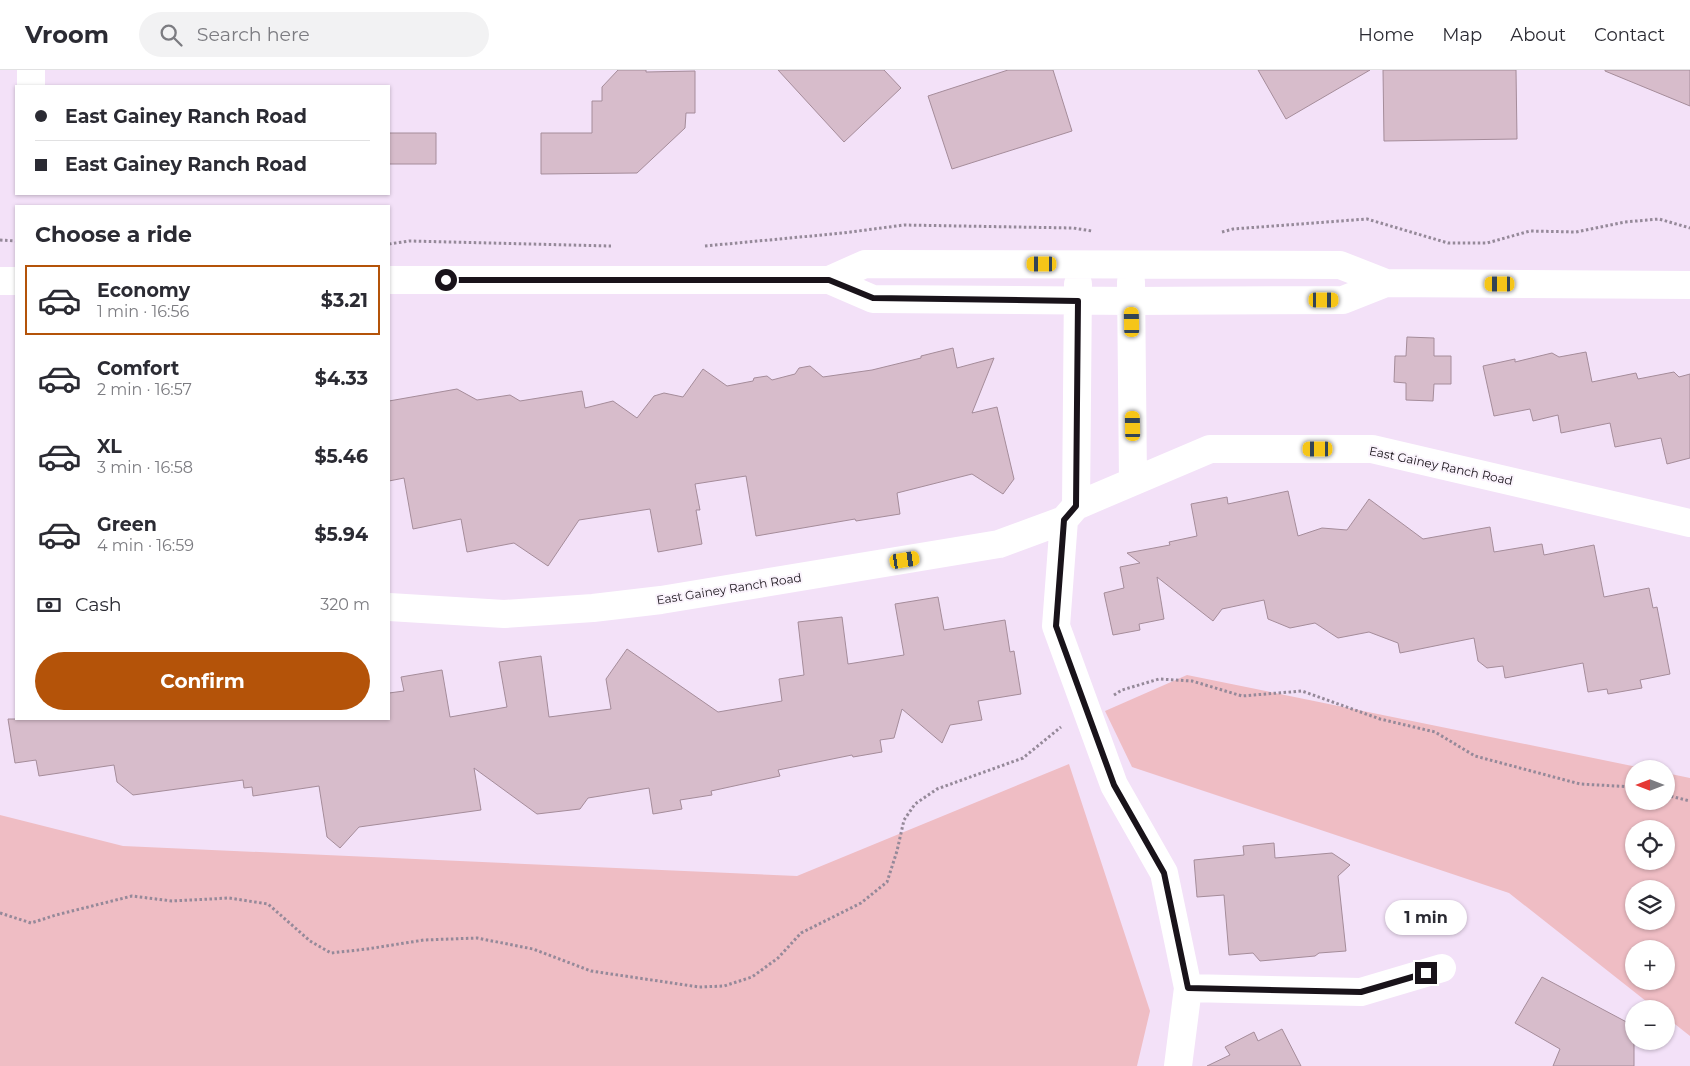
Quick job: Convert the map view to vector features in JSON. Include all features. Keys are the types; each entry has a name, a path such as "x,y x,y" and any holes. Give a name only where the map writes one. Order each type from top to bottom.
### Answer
{"street":[{"path":"31,70 31,85"},
{"path":"829,280 865,264 1340,265 1386,283 1690,285"},
{"path":"1078,265 1070,513 1056,626 1114,785 1164,873 1188,988 1178,1066"},
{"path":"1131,265 1133,481"},
{"path":"390,280 829,280 873,298 1078,301 1343,300 1386,283"},
{"path":"0,281 15,281"},
{"name":"East Gainey Ranch Road","path":"390,607 504,614 593,608 661,600 999,544 1070,513 1133,481 1210,449 1372,449 1690,523"},
{"path":"1188,988 1361,992 1442,968"}],"path":[{"path":"0,240 15,241"},
{"path":"0,913 31,923 132,896 172,901 229,898 268,904 310,941 331,953 424,940 477,938 533,950 591,971 699,987 724,986 752,977 778,958 801,933 861,903 887,882 898,851 904,820 915,804 937,789 1023,758 1055,731 1122,690 1159,679 1192,681 1242,696 1302,691 1380,719 1435,732 1475,756 1580,784 1625,786"},
{"path":"1675,797 1690,801"}],"shaded area":[{"path":"1187,675 1625,765 1625,810 1675,810 1675,775 1690,778 1690,1036 1675,1024 1675,1000 1645,1000 1632,990 1675,990 1675,940 1625,940 1625,985 1509,893 1132,767 1105,711"},
{"path":"1069,764 1150,1011 1137,1066 0,1066 0,815 123,846 797,876"}],"building":[{"path":"618,70 646,70 646,72 695,71 695,113 686,113 685,128 637,173 541,174 541,133 592,133 592,101 602,101 602,87"},
{"path":"778,70 884,70 901,88 844,142"},
{"path":"1008,70 1053,70 1072,131 952,169 928,96"},
{"path":"1258,70 1370,70 1286,119"},
{"path":"1383,70 1516,70 1517,139 1384,141"},
{"path":"1690,70 1690,106 1605,71"},
{"path":"390,133 436,133 436,164 390,164"},
{"path":"1407,337 1434,338 1434,356 1451,356 1451,384 1434,384 1433,401 1406,400 1406,383 1394,382 1395,356 1406,356"},
{"path":"953,348 957,368 994,358 972,413 997,407 1014,479 1003,494 972,474 897,493 900,514 856,521 855,519 756,536 746,476 695,484 700,510 696,510 702,544 658,552 650,509 579,520 548,566 514,543 467,552 461,519 413,529 404,478 390,481 390,401 457,389 477,400 510,395 520,401 582,391 585,408 613,401 637,418 654,396 664,393 683,397 703,369 727,386 767,376 772,380 795,374 799,368 810,366 823,377 872,370 921,358 921,356"},
{"path":"1586,352 1592,382 1636,373 1638,379 1674,372 1679,377 1690,374 1690,458 1667,464 1661,438 1615,447 1610,423 1561,433 1558,415 1533,421 1530,409 1494,416 1483,366 1515,359 1515,362 1552,353 1559,357"},
{"path":"1288,491 1298,536 1322,528 1347,530 1369,499 1423,539 1490,527 1494,552 1542,544 1544,555 1594,545 1604,597 1649,588 1653,608 1657,607 1670,674 1640,680 1642,688 1608,694 1607,689 1588,692 1583,663 1505,678 1503,666 1487,668 1478,661 1474,638 1400,653 1398,643 1369,632 1338,638 1315,623 1290,628 1268,619 1264,600 1222,609 1213,621 1157,577 1164,619 1139,624 1140,630 1113,635 1104,593 1124,588 1120,567 1140,563 1127,553 1170,545 1169,542 1197,536 1191,504 1227,497 1228,504"},
{"path":"938,597 944,630 1005,620 1010,652 1014,651 1021,694 978,701 982,720 950,725 942,743 902,709 894,738 880,740 882,752 853,757 852,755 778,770 780,776 711,791 712,795 680,800 682,809 653,814 649,788 588,798 580,809 537,814 474,768 481,810 359,827 340,848 327,837 319,786 253,796 252,787 244,788 243,780 133,795 117,782 114,765 39,776 36,760 15,763 8,719 390,720 390,693 404,691 401,677 442,670 450,717 507,707 499,662 541,656 549,717 611,709 606,679 627,649 718,712 782,701 779,679 804,675 798,622 842,617 848,664 904,655 895,604"},
{"path":"1274,843 1275,858 1332,853 1350,865 1338,876 1346,951 1260,961 1253,953 1229,955 1224,895 1197,897 1194,860 1244,855 1243,846"},
{"path":"1542,977 1625,1021 1625,1050 1634,1050 1634,1066 1553,1066 1560,1049 1515,1023"},
{"path":"1282,1029 1301,1066 1207,1066 1230,1055 1225,1047 1254,1032 1258,1041"}],"route":[{"path":"446,280 829,280 873,298 1078,301 1076,506 1064,520 1056,626 1114,785 1164,873 1188,988 1361,992 1426,973"}]}
